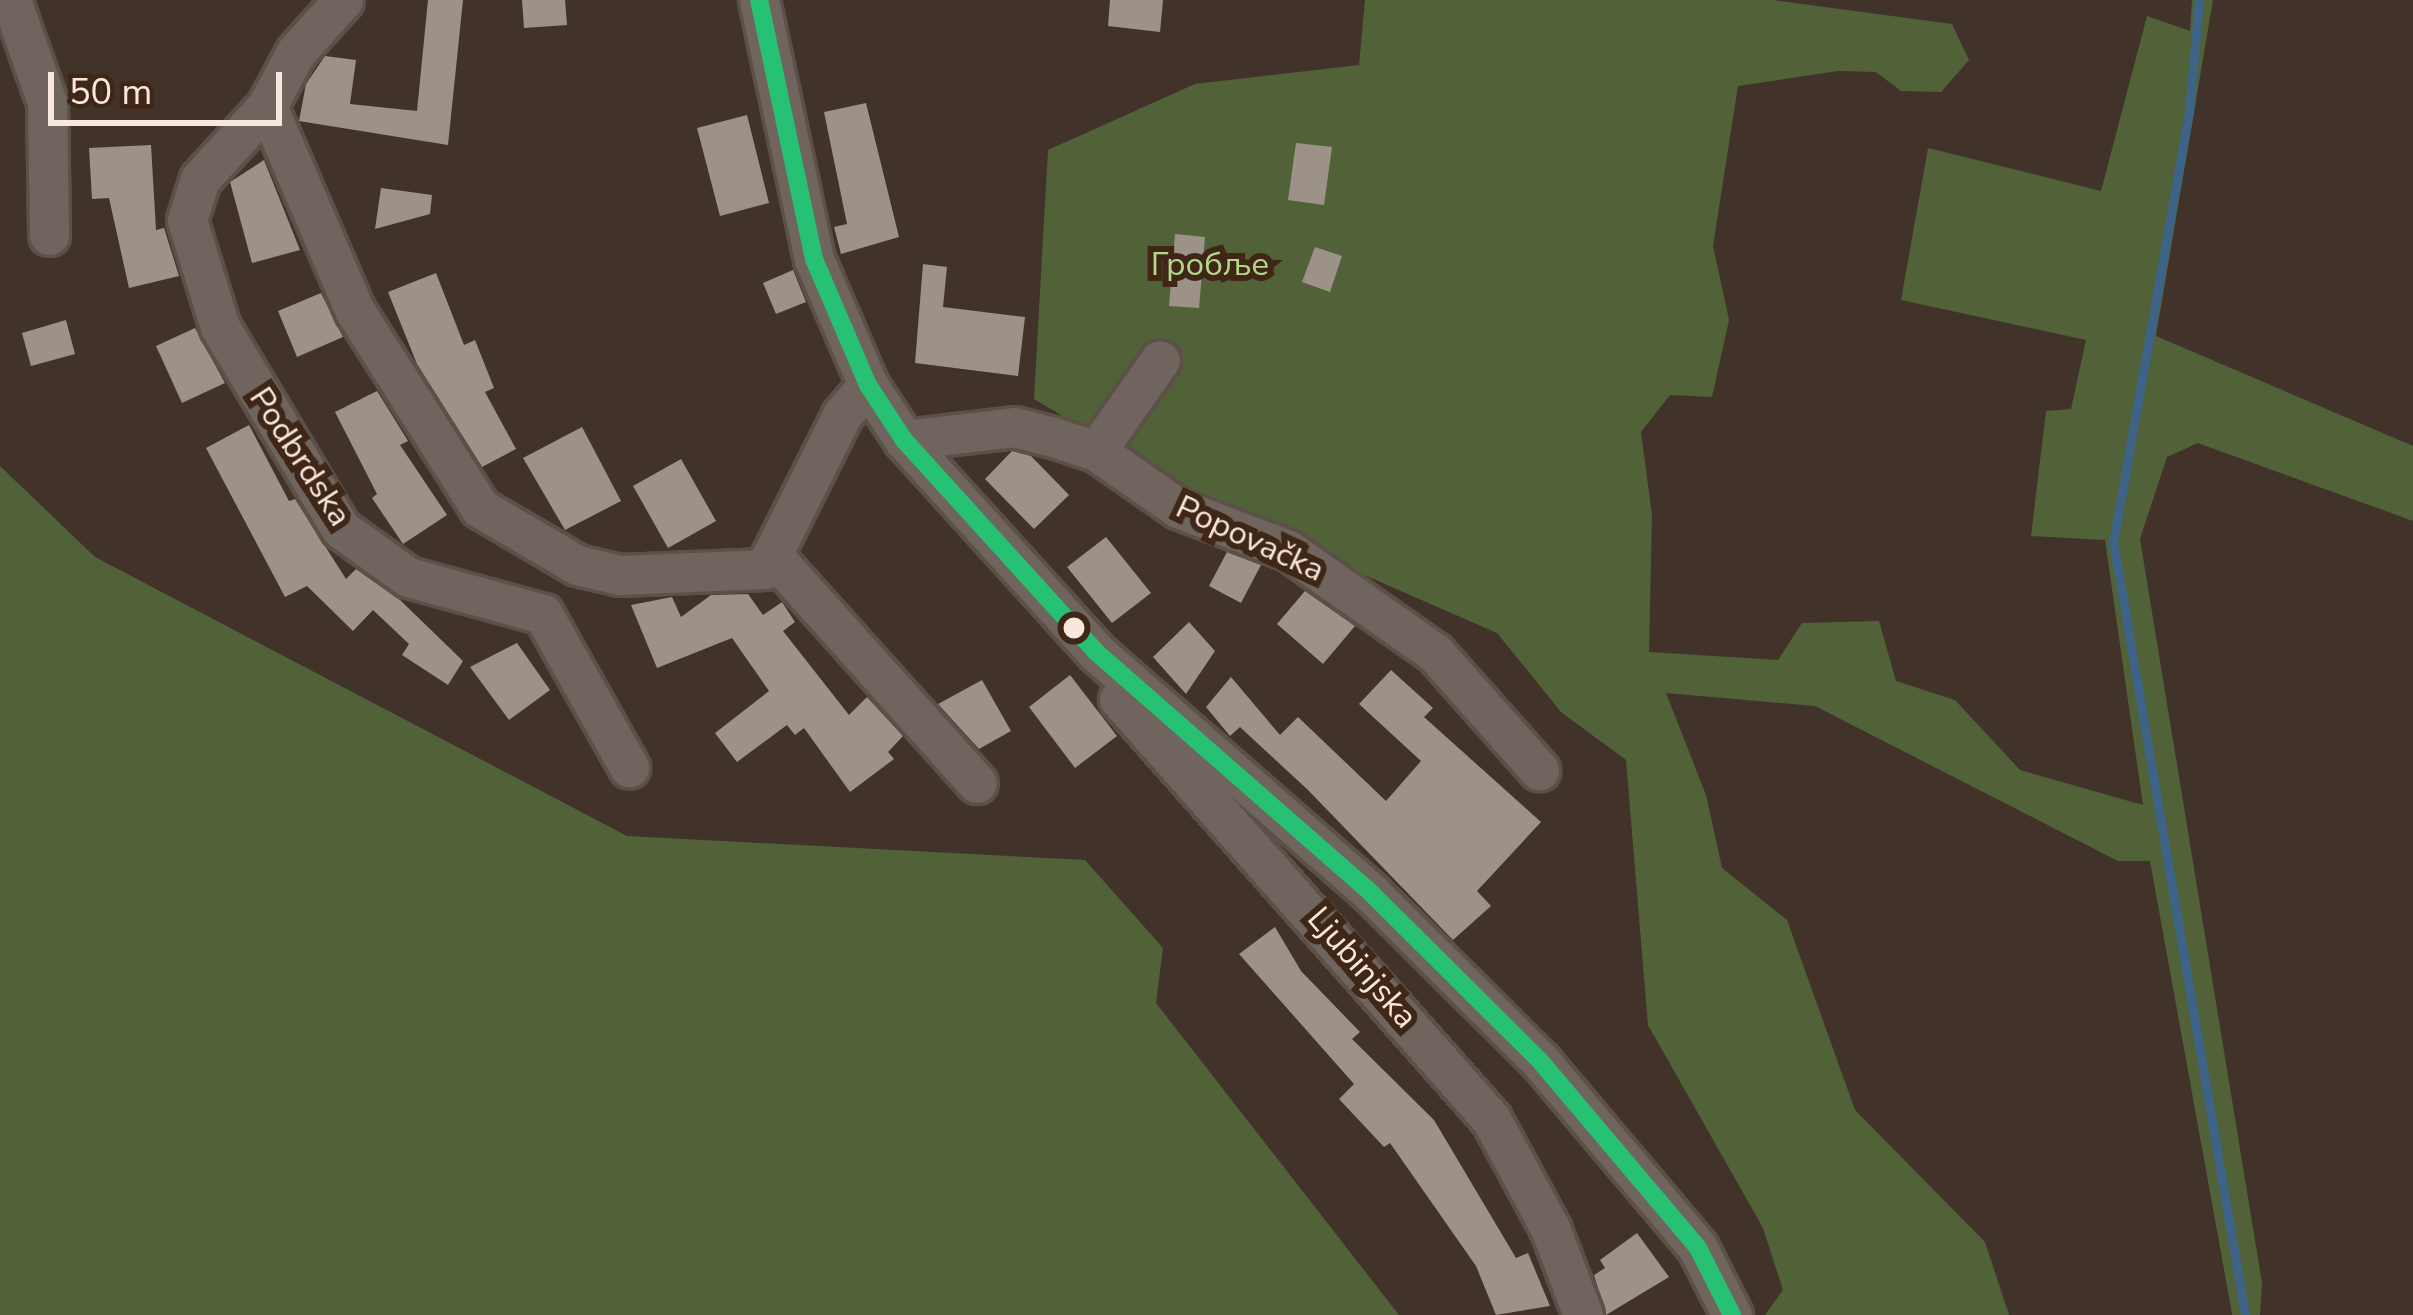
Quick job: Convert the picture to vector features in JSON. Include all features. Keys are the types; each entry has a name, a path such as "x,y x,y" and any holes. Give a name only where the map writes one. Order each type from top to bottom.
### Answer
{"street":[{"path":"11,0 47,102 49,235"},
{"name":"Podbrdska","path":"344,0 296,52 267,106 200,178 187,220 220,327 341,529 408,578 543,614 629,767"},
{"path":"759,0 814,259 868,385 904,440 1096,652 1371,893 1540,1063 1698,1248 1732,1315"},
{"path":"267,106 355,311 480,508 577,565 620,575 735,574 765,569 842,415 868,385"},
{"path":"1096,451 1160,360"},
{"name":"Popovačka","path":"904,440 1014,427 1096,451 1178,508 1288,550 1394,618 1539,770"},
{"path":"773,556 977,783"},
{"name":"Ljubinjska","path":"1096,652 1098,669 1121,701 1491,1119 1550,1228 1583,1315"}],"green space":[{"name":"Гробље","path":"1365,0 1773,0 1952,24 1969,60 1941,92 1901,91 1876,72 1838,71 1738,86 1713,246 1729,320 1712,397 1670,395 1641,432 1652,515 1649,652 1778,660 1802,623 1879,621 1896,681 1955,700 2020,770 2143,805 2105,540 2031,536 2046,411 2071,409 2086,340 1901,300 1928,148 2101,191 2147,16 2190,31 2192,0 2213,0 2156,336 2413,446 2413,521 2198,443 2167,457 2140,539 2262,1283 2260,1315 2232,1315 2150,861 2118,861 1815,706 1666,693 1706,795 1722,868 1787,920 1855,1110 1985,1242 2009,1315 1765,1315 1783,1290 1763,1228 1648,1025 1626,760 1561,712 1497,633 1232,517 1034,399 1048,150 1195,84 1359,65"},
{"path":"0,466 95,557 627,836 1085,860 1163,948 1156,1003 1399,1315 0,1315"}],"building":[{"path":"428,0 463,0 448,145 299,121 306,84 325,56 356,60 350,104 417,111"},
{"path":"522,0 565,0 567,25 524,28"},
{"path":"1110,0 1163,0 1160,32 1108,26"},
{"path":"866,103 899,237 841,254 834,227 847,224 824,112"},
{"path":"747,115 769,203 720,216 697,128"},
{"path":"1296,143 1332,147 1324,205 1288,200"},
{"path":"151,145 156,230 164,228 179,276 129,288 109,198 92,199 89,148"},
{"path":"264,160 300,250 252,263 230,182"},
{"path":"381,188 432,195 430,214 375,229"},
{"path":"1175,234 1205,237 1199,308 1169,306"},
{"path":"1315,247 1342,256 1330,292 1302,282"},
{"path":"923,264 947,267 943,307 1025,317 1018,376 915,363"},
{"path":"793,270 806,302 776,314 763,283"},
{"path":"436,273 464,345 475,340 494,388 485,392 516,449 482,467 417,364 388,292"},
{"path":"321,293 343,337 297,357 278,311"},
{"path":"66,320 75,354 31,366 22,333"},
{"path":"195,328 225,383 182,403 156,346"},
{"path":"377,391 408,441 400,445 447,515 403,544 372,498 377,494 335,412"},
{"path":"249,425 289,501 295,499 346,579 356,569 400,600 463,661 448,685 402,655 409,644 373,610 353,631 307,586 285,597 206,448"},
{"path":"582,427 621,501 565,530 523,458"},
{"path":"1012,451 1031,456 1069,495 1034,529 985,479"},
{"path":"681,459 716,521 668,548 633,486"},
{"path":"1106,537 1151,593 1112,623 1067,567"},
{"path":"1227,552 1261,565 1241,603 1209,586"},
{"path":"1305,591 1355,626 1323,664 1277,624"},
{"path":"748,594 763,615 782,602 795,622 783,631 849,715 867,697 903,736 888,752 894,759 850,792 804,728 795,735 787,725 737,762 715,733 769,691 732,638 657,668 631,605 672,597 681,617 711,595"},
{"path":"1189,622 1215,651 1186,694 1153,657"},
{"path":"517,643 550,690 509,720 470,667"},
{"path":"1391,670 1433,708 1424,717 1541,822 1477,891 1491,906 1453,940 1308,790 1240,727 1230,736 1206,707 1231,677 1280,735 1298,717 1386,801 1421,761 1359,704"},
{"path":"1070,675 1117,736 1075,768 1029,707"},
{"path":"982,680 1011,731 979,749 938,704"},
{"path":"1275,927 1301,971 1360,1032 1352,1039 1434,1120 1516,1258 1528,1253 1550,1306 1496,1315 1476,1266 1390,1143 1384,1147 1339,1099 1354,1084 1239,954"},
{"path":"1637,1233 1669,1277 1606,1315 1594,1275 1605,1268 1600,1260"}],"waterway":[{"path":"2199,0 2189,112 2113,541 2245,1315"}],"transit line":[{"path":"759,0 814,259 868,385 904,440 1096,652 1371,893 1541,1062 1698,1248 1732,1315"}]}
